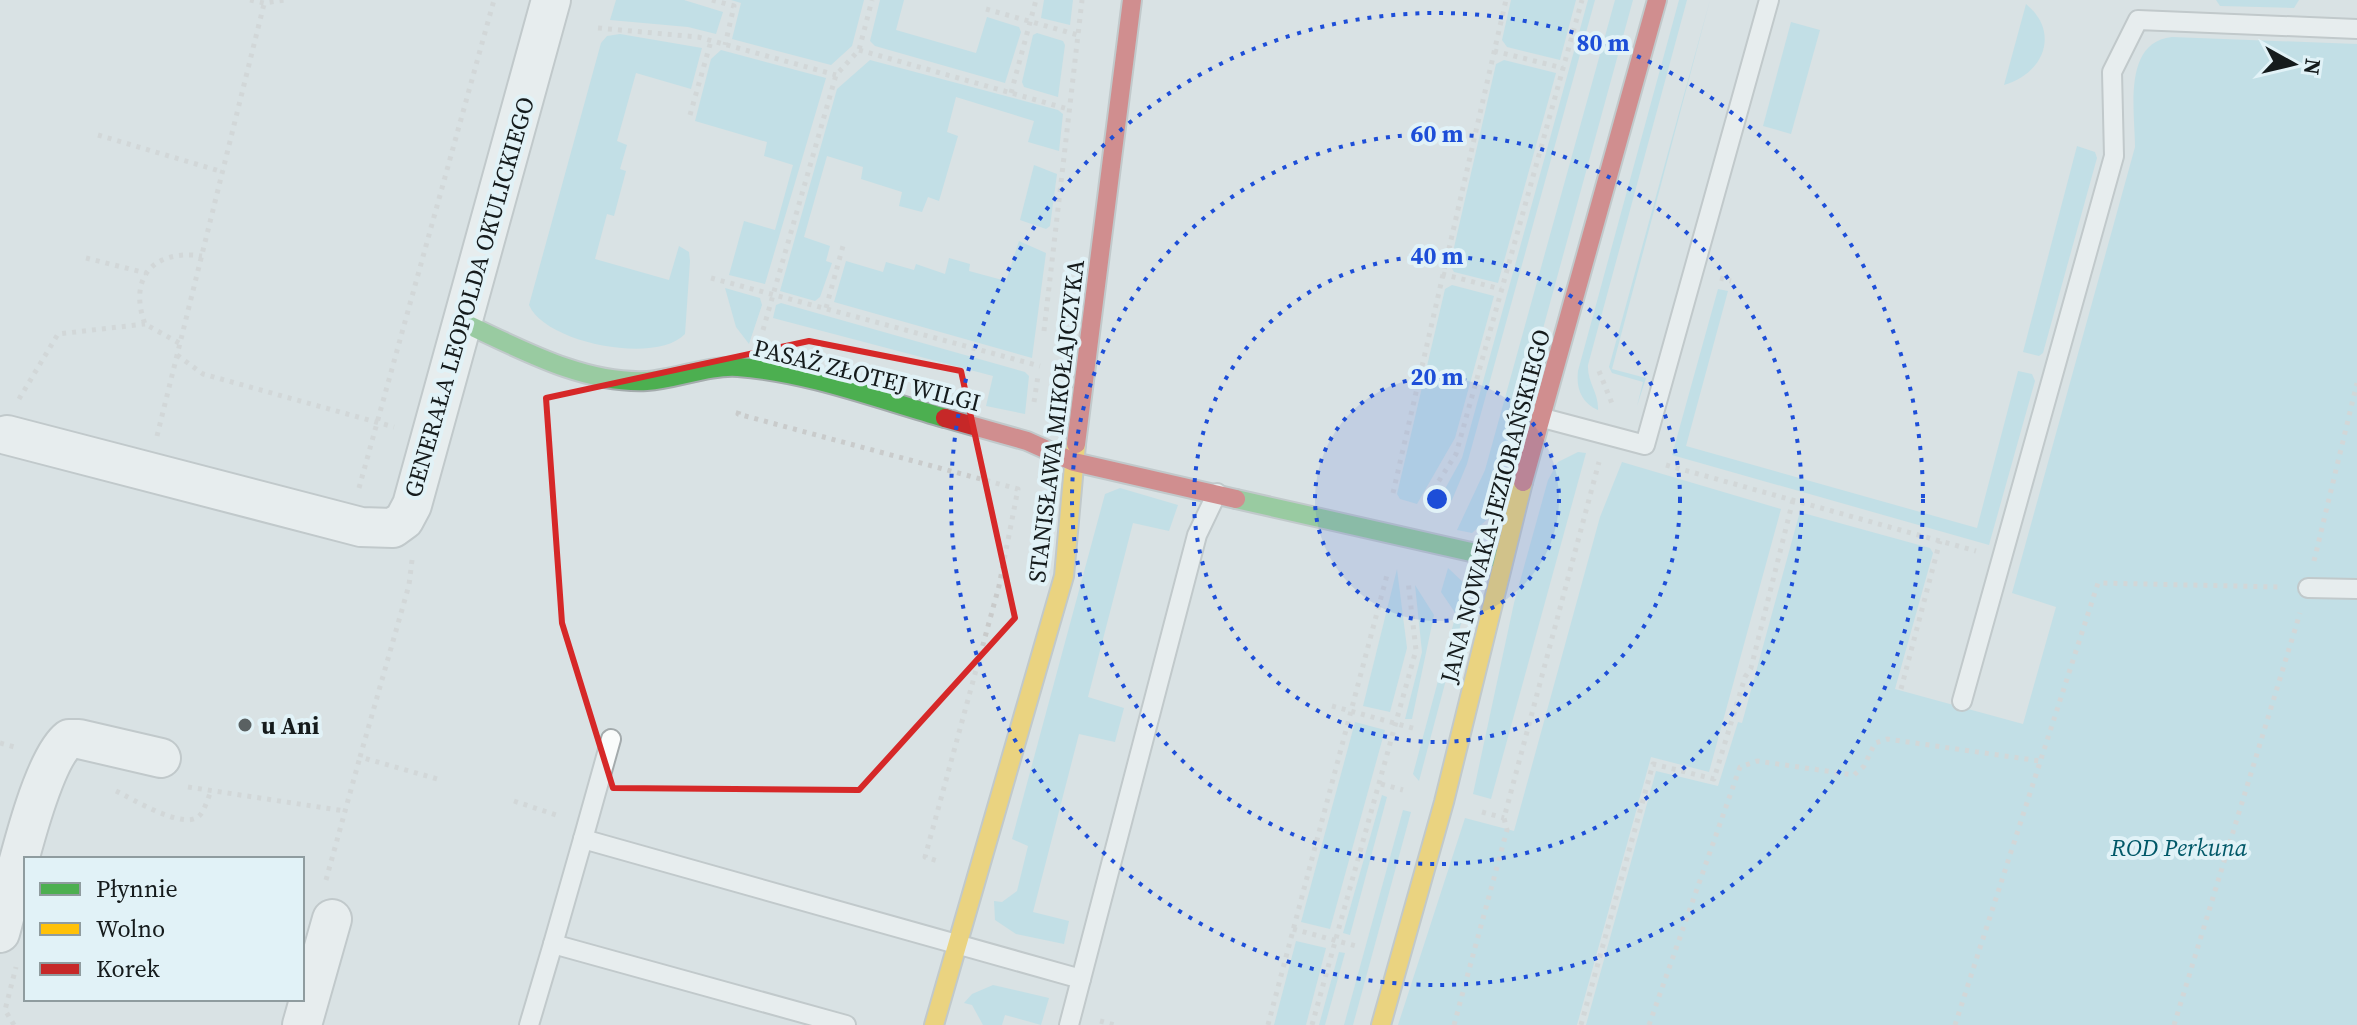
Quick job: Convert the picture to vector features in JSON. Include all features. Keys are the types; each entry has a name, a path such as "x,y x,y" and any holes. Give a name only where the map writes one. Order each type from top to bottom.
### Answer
{"street":[{"name":"GENERAŁA LEOPOLDA OKULICKIEGO","path":"12,418 148,471 378,530 393,528 404,520 412,505 551,0"},
{"name":"STANISŁAWA MIKOŁAJCZYKA","path":"934,1025 1064,576 1072,517 1074,462 1132,0"},
{"name":"JANA NOWAKA-JEZIORAŃSKIEGO","path":"1381,1025 1444,802 1502,559 1657,0"},
{"name":"PASAŻ ZŁOTEJ WILGI","path":"462,322 552,363 606,377 646,381 735,367 803,378 1027,441 1074,462 1502,559"},
{"path":"28,857 40,796 57,750 69,739 161,758"},
{"path":"10,945 24,875"},
{"path":"302,1025 336,902"}],"lane":[{"path":"1543,418 1645,445 1769,0"},
{"path":"1962,701 2114,156 2112,72 2138,20 2357,29"},
{"path":"1069,1025 1197,535 1217,493"},
{"path":"2308,588 2357,589"},
{"path":"529,1025 611,739"},
{"path":"583,839 1081,979"},
{"path":"553,944 846,1025"}],"path":[{"path":"250,0 285,0"},
{"path":"712,0 734,6 725,45"},
{"path":"761,336 836,75 859,50 872,0"},
{"path":"1011,93 1036,0"},
{"path":"1043,336 1082,0"},
{"path":"1390,506 1506,0"},
{"path":"1312,1025 1416,650 1407,592 1410,566 1428,499 1456,454 1582,0"},
{"path":"349,523 492,1"},
{"path":"148,471 265,2"},
{"path":"986,9 1078,35"},
{"path":"598,28 711,41 836,75"},
{"path":"690,115 711,41"},
{"path":"859,50 1068,109"},
{"path":"1493,51 1563,68"},
{"path":"98,135 223,172"},
{"path":"826,308 843,246"},
{"path":"145,324 140,310 139,289 146,273 163,257 183,253 202,256"},
{"path":"86,258 146,273"},
{"path":"1442,274 1501,289"},
{"path":"711,278 1040,366"},
{"path":"12,418 58,334 145,324 180,343"},
{"path":"947,864 925,857 999,586 1042,351"},
{"path":"177,355 203,374 429,437"},
{"path":"2174,1025 2308,588 2357,383"},
{"path":"738,414 1018,489"},
{"path":"1666,452 1663,464 2002,558"},
{"path":"1581,1025 1653,764 1714,779 1745,677 1751,668 1793,500"},
{"path":"1901,689 1940,541"},
{"path":"1268,1025 1391,560 1410,566"},
{"path":"336,902 326,881 389,664 412,561"},
{"path":"1955,1025 2098,583 2308,588"},
{"path":"1332,706 1416,729"},
{"path":"1649,1025 1740,767 1757,761 1854,775 1864,766 1875,743 1887,739 2040,761"},
{"path":"360,757 441,780"},
{"path":"1381,784 1400,789"},
{"path":"104,785 179,821 190,821 200,816 211,791"},
{"path":"514,801 556,813 583,839"},
{"path":"1454,1025 1507,830 1504,818"},
{"path":"1293,929 1356,946"},
{"path":"10,945 5,1010 14,1025"}],"highlighted area":[{"path":"809,341 961,371 1015,618 859,790 613,788 562,623 546,398"}],"green space":[{"path":"616,0 684,0 723,12 716,34 688,27 610,20"},
{"path":"731,0 864,0 852,46 831,65 732,39 741,3"},
{"path":"880,0 904,0 896,30 976,53 987,17 1019,27 1021,32 1005,83 875,46 870,41"},
{"path":"1044,0 1073,0 1070,25 1041,18"},
{"path":"1511,0 1576,0 1560,60 1507,47 1502,40"},
{"path":"1588,0 1595,0 1467,464 1452,500 1435,507 1462,458"},
{"path":"1615,0 1633,0 1492,515 1472,533 1457,530 1485,470"},
{"path":"1679,0 1687,0 1588,365 1598,410 1587,403 1581,394 1578,371"},
{"path":"1710,0 1612,369 1646,378 1637,406 1643,382 1612,373 1609,367"},
{"path":"2216,0 2299,0 2294,8 2220,6"},
{"path":"2026,4 2043,27 2043,51 2029,72 2004,85"},
{"path":"1791,22 1820,30 1791,134 1763,126"},
{"path":"1037,33 1063,41 1065,45 1058,97 1024,87 1022,82 1033,35"},
{"path":"620,34 702,48 691,89 636,73 617,141 627,145 620,169 626,171 614,216 607,214 595,259 669,280 679,246 689,252 685,334 671,343 651,348 602,345 578,339 556,330 539,318 529,305 601,43 607,36"},
{"name":"ROD Perkuna","path":"2172,37 2357,44 2357,1025 1586,1025 1656,771 1718,786 1738,722 1742,723 1799,515 1803,513 1930,548 1933,553 1895,689 2023,724 2056,607 2012,593 2135,147 2134,98 2138,65 2145,51 2156,42"},
{"path":"721,50 826,78 765,284 729,275 744,221 775,230 793,165 764,156 767,142 695,121 711,59"},
{"path":"870,60 1058,110 1063,114 1059,151 1028,142 1034,121 956,97 947,132 958,136 939,201 928,197 922,212 899,206 902,192 861,179 863,167 827,156 804,237 830,246 826,261 832,263 820,297 815,301 780,291 837,89"},
{"path":"1504,60 1556,73 1498,283 1454,272 1450,265 1496,64"},
{"path":"2077,146 2095,152 2097,158 2043,353 2039,356 2023,352"},
{"path":"1034,165 1057,174 1050,226 1046,229 1020,220"},
{"path":"1019,241 1046,253 1032,358 834,302 846,261 883,272 886,262 914,270 916,264 945,274 949,258 970,264 969,271 1006,281"},
{"path":"1452,285 1494,296 1455,438 1417,504 1400,499 1397,494 1445,289"},
{"path":"725,288 760,298 762,305 749,344 736,327"},
{"path":"1718,289 1728,291 1686,446 1977,528 2018,371 2032,374 2035,381 1989,545 1672,455"},
{"path":"781,303 1025,372 1029,376 1025,414 986,406 993,376 773,318 776,305"},
{"path":"1578,452 1586,453 1491,799 1473,794 1514,603 1548,480 1558,462"},
{"path":"1622,462 1781,509 1709,772 1651,757 1577,1025 1398,1025 1465,818 1514,831 1600,517"},
{"path":"1120,488 1178,505 1169,531 1133,523 1088,697 1124,708 1115,742 1079,734 1033,912 1069,921 1064,944 1016,934 995,920 994,901 1002,902 1017,891 1028,846 1012,839 1105,494"},
{"path":"1448,568 1464,583 1467,601 1419,781 1413,774 1456,614 1441,592"},
{"path":"1397,569 1407,648 1390,712 1363,706"},
{"path":"1415,585 1434,615 1412,719 1405,719 1422,652"},
{"path":"1355,722 1385,730 1330,929 1301,922"},
{"path":"1382,795 1387,797 1350,935 1343,933"},
{"path":"1403,810 1411,812 1353,1025 1344,1025"},
{"path":"1296,941 1326,948 1306,1025 1274,1025"},
{"path":"1339,952 1345,953 1325,1025 1319,1025"},
{"path":"993,985 1049,998 1041,1025 1005,1015 1002,1025 983,1025 972,1005 964,1003 972,994"}],"traffic: fast":[{"path":"462,322 528,353 599,377 647,381 727,367 764,370 843,387 945,418"},
{"path":"1236,499 1502,559"}],"traffic: slow":[{"path":"934,1025 1064,576 1076,444"},
{"path":"1381,1025 1444,802 1523,482"}],"traffic: jam":[{"path":"1076,444 1132,0"},
{"path":"1523,482 1657,0"},
{"path":"945,418 1027,441 1074,462 1236,499"}],"place":[{"name":"u Ani","path":"245,725"}]}
